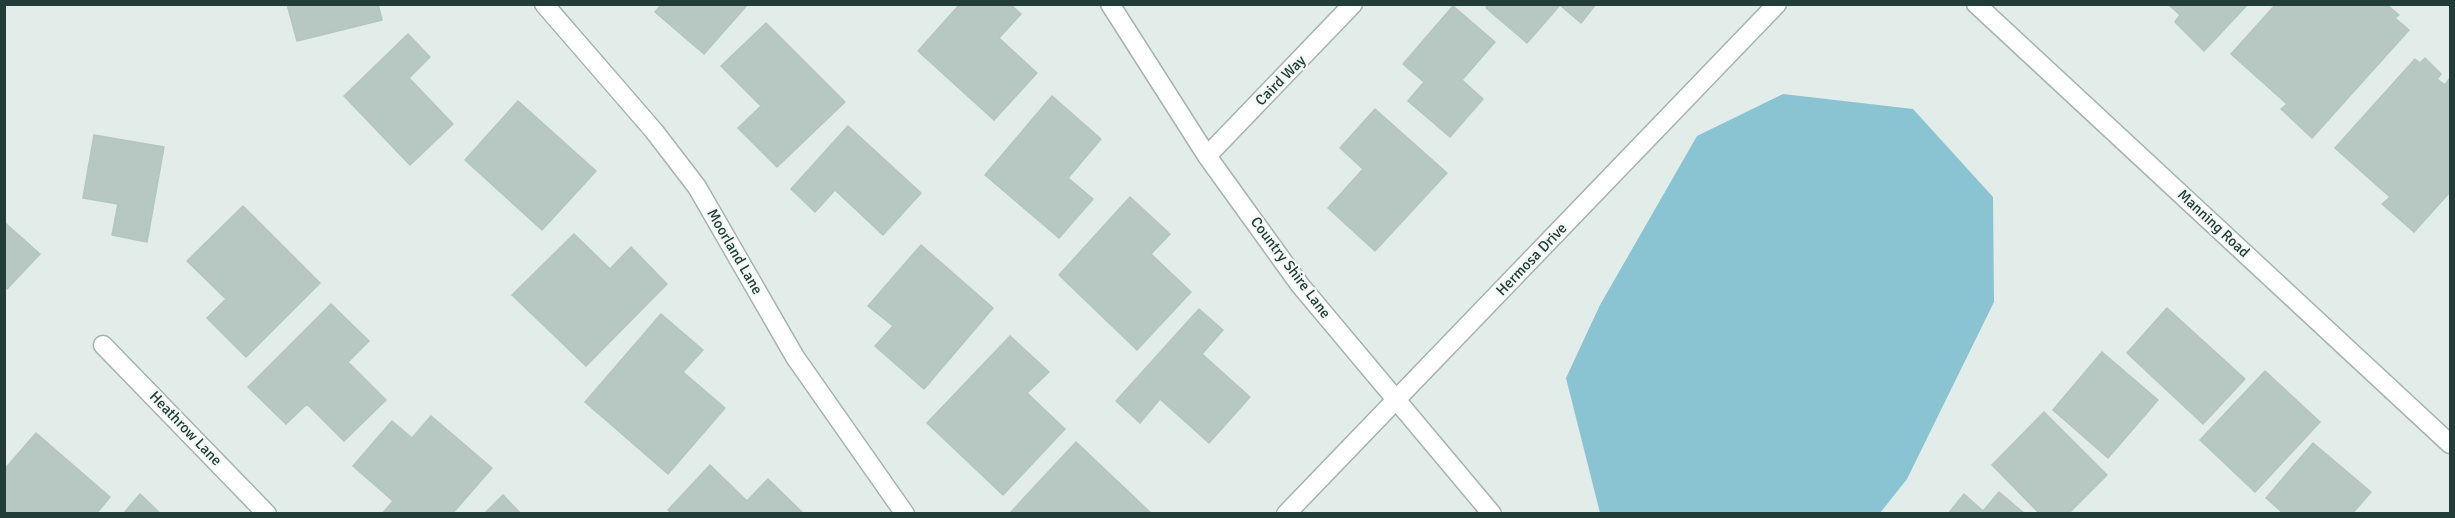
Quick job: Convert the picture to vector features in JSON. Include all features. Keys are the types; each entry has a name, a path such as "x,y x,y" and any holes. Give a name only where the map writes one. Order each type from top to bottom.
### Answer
{"street":[{"name":"Moorland Lane","path":"544,4 654,131 697,187 795,357 905,513"},
{"name":"Country Shire Lane","path":"1110,4 1207,156 1300,285 1492,513"},
{"name":"Caird Way","path":"1207,156 1353,4"},
{"name":"Hermosa Drive","path":"1286,513 1777,4"},
{"name":"Manning Road","path":"1976,4 2451,444"},
{"name":"Heathrow Lane","path":"103,345 267,513"}],"water":[{"path":"1783,94 1913,109 1993,197 1994,302 1907,479 1880,513 1600,513 1566,378 1600,305 1697,136"}],"building":[{"path":"287,4 378,4 382,20 297,41"},
{"path":"662,4 748,4 704,54 655,12"},
{"path":"960,4 1010,4 1021,14 999,38 1037,73 994,120 918,51"},
{"path":"1488,4 1596,4 1581,23 1560,5 1527,43 1486,8"},
{"path":"2168,4 2248,4 2204,51 2175,22 2180,15"},
{"path":"2276,4 2386,4 2399,15 2395,18 2409,30 2312,138 2281,109 2287,104 2231,54"},
{"path":"1453,6 1495,42 1462,80 1483,99 1450,137 1408,101 1424,82 1403,64"},
{"path":"766,23 845,102 777,167 738,128 761,106 721,66"},
{"path":"408,34 430,57 409,78 453,124 410,165 344,96"},
{"path":"2425,58 2441,74 2437,79 2445,85 2450,78 2450,192 2414,232 2382,204 2390,197 2335,148 2415,59 2420,63"},
{"path":"1052,96 1101,139 1068,178 1093,199 1059,238 985,175"},
{"path":"518,101 596,171 542,230 465,160"},
{"path":"1375,109 1447,173 1375,251 1328,208 1363,169 1340,148"},
{"path":"848,126 921,193 883,235 835,190 815,212 791,189"},
{"path":"94,135 164,147 147,242 112,235 118,204 83,198"},
{"path":"1130,197 1170,234 1151,254 1191,292 1137,350 1059,275"},
{"path":"243,206 320,283 246,357 207,318 226,299 187,261"},
{"path":"4,222 40,254 7,289 4,287"},
{"path":"574,234 610,269 631,247 667,284 586,366 512,295"},
{"path":"921,245 993,308 924,389 875,346 893,326 868,306"},
{"path":"331,304 369,341 348,362 386,400 344,441 307,404 286,424 248,387"},
{"path":"2167,308 2245,379 2203,424 2127,353"},
{"path":"1199,309 1223,330 1202,354 1250,397 1209,443 1160,399 1140,423 1116,401"},
{"path":"661,314 703,350 683,372 725,408 668,474 585,402"},
{"path":"1010,336 1049,372 1027,393 1065,429 1003,495 927,423"},
{"path":"2102,352 2158,400 2108,458 2053,410"},
{"path":"2265,371 2320,422 2255,492 2200,440"},
{"path":"2044,412 2107,475 2068,514 2040,514 1992,465"},
{"path":"431,416 492,468 452,514 382,514 393,501 353,466 392,421 412,438"},
{"path":"36,433 110,497 96,514 4,514 4,470"},
{"path":"1076,442 1152,514 1009,514"},
{"path":"2313,443 2371,492 2352,514 2284,514 2266,498"},
{"path":"710,465 747,501 768,479 804,514 672,514 668,510"},
{"path":"1999,492 2025,514 1948,514 1964,494 1983,511"},
{"path":"140,494 161,514 123,514"},
{"path":"503,495 521,514 484,514"}]}
